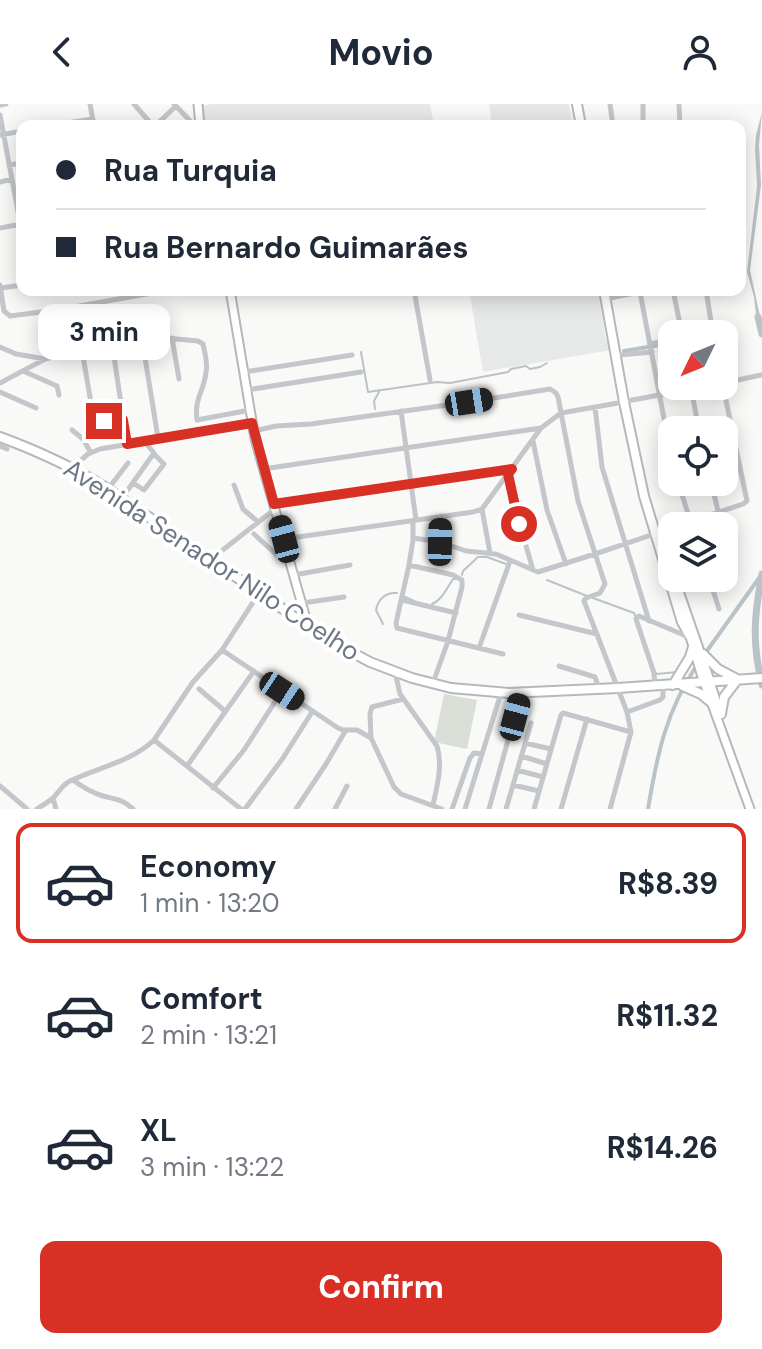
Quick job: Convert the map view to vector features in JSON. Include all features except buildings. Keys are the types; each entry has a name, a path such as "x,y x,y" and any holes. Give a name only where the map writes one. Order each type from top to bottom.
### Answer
{"main road":[{"path":"608,296 641,485 658,536"},
{"path":"609,296 626,402"},
{"name":"Avenida Senador Nilo Coelho","path":"0,437 73,467 309,628 395,672 451,688 501,693 762,678"},
{"path":"675,592 707,682"},
{"path":"677,592 679,603"},
{"path":"699,652 687,662 674,685 701,694 713,704"},
{"path":"699,652 718,669 737,679 724,697 721,714"}],"street":[{"path":"134,104 149,120"},
{"path":"160,120 175,105 191,120"},
{"path":"0,115 16,189"},
{"path":"9,165 16,164"},
{"path":"0,182 12,179"},
{"path":"0,287 4,311 10,316 137,296"},
{"path":"231,296 253,427 309,628"},
{"path":"415,296 430,380"},
{"path":"641,296 658,385"},
{"path":"674,296 679,320"},
{"path":"707,296 711,320"},
{"path":"172,338 179,379"},
{"path":"0,383 45,359 112,343 172,338 203,344 206,372 197,400 197,420 250,410"},
{"path":"142,339 158,438"},
{"path":"112,343 127,444"},
{"path":"620,355 658,345"},
{"path":"0,347 16,354 45,359"},
{"path":"82,350 93,415 104,421 123,420"},
{"path":"244,372 352,355"},
{"path":"23,370 57,386 59,395"},
{"path":"247,390 361,372"},
{"path":"738,380 761,375"},
{"path":"73,467 91,453 158,438 311,424 553,390 558,397 578,501 605,584 602,591 584,601 627,712 631,732 610,809"},
{"path":"0,392 36,408"},
{"path":"254,534 277,555 285,543 482,509 541,428 561,413 658,395"},
{"path":"714,496 718,511 747,499 726,400"},
{"path":"595,407 602,467 649,621"},
{"path":"401,411 414,520 409,565 396,623 398,629 503,654"},
{"path":"263,469 541,428"},
{"path":"72,430 83,439 91,453"},
{"path":"533,440 547,510 566,564"},
{"path":"133,483 144,490 164,464 144,441"},
{"path":"0,446 7,449"},
{"path":"122,498 154,454"},
{"path":"108,489 128,463"},
{"path":"210,560 275,506 411,483 510,472"},
{"path":"510,472 516,511 533,571"},
{"path":"234,485 243,509 257,521"},
{"path":"482,509 490,553"},
{"path":"440,542 441,516"},
{"path":"413,538 440,542 466,551 490,553 533,571 542,571 657,533"},
{"path":"479,648 510,561"},
{"path":"294,575 350,565"},
{"path":"409,565 462,580 456,613 433,684"},
{"path":"714,592 719,609"},
{"path":"37,809 53,798 61,787 135,755 154,740 193,682 222,650 259,593"},
{"path":"302,603 344,597"},
{"path":"402,600 456,613"},
{"path":"519,615 598,635"},
{"path":"627,712 658,702 674,685 654,673 637,618 649,621 699,652"},
{"path":"222,650 338,728 357,730 371,738"},
{"path":"559,666 595,677 599,689"},
{"path":"187,766 254,671"},
{"path":"395,672 403,699 437,746 440,769 433,805"},
{"path":"707,682 752,809"},
{"path":"707,682 721,714 752,809"},
{"path":"199,689 225,711"},
{"path":"213,788 244,750 282,691"},
{"path":"465,809 501,693"},
{"path":"489,809 521,693"},
{"path":"403,699 372,707 371,738 394,787 401,794 442,809"},
{"path":"154,740 243,809 283,758 312,712"},
{"path":"534,809 563,713 631,732"},
{"path":"561,809 587,719"},
{"path":"506,809 531,723"},
{"path":"296,809 346,730"},
{"path":"525,743 551,749"},
{"path":"452,809 470,758 474,753 482,754"},
{"path":"521,756 547,764"},
{"path":"517,770 543,777"},
{"path":"73,780 102,796 121,800 133,809"},
{"path":"513,785 539,791"},
{"path":"0,786 27,809"},
{"path":"335,809 347,786"},
{"path":"53,798 56,809"},
{"path":"413,809 415,800"}],"shaded area":[{"path":"430,104 433,120 205,120 202,106"},
{"path":"489,104 569,104 572,120 491,120"},
{"path":"762,112 759,145 761,185 750,270 760,316 761,324 757,324 747,272 757,186 756,135"},
{"path":"470,296 600,296 605,337 611,350 483,372"},
{"path":"444,694 477,700 467,749 434,742"}],"waterway":[{"path":"758,317 762,334"},
{"path":"624,351 658,345"},
{"path":"361,352 368,392 437,382 450,383 526,366 530,369 540,367 547,363"},
{"path":"375,409 374,401 379,392"},
{"path":"462,575 478,557 506,564"},
{"path":"704,655 762,574"},
{"path":"762,574 755,630 762,685"},
{"path":"432,604 453,579 457,579"},
{"path":"547,580 587,596"},
{"path":"383,624 376,610 379,603 386,595 397,593"},
{"path":"403,596 414,601"},
{"path":"593,598 634,613 636,618"},
{"path":"648,809 664,734 686,682 697,665"},
{"path":"656,673 677,672"}],"route":[{"path":"104,421 123,420 127,444 252,423 274,504 512,469 508,474 519,524"}]}
